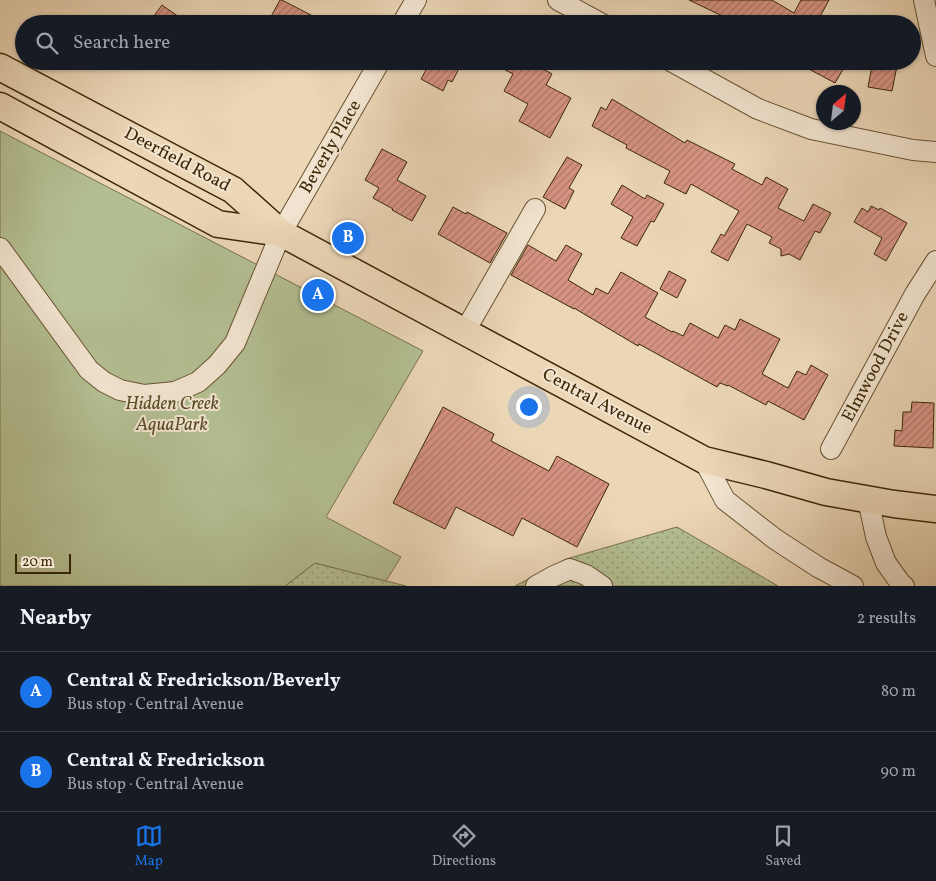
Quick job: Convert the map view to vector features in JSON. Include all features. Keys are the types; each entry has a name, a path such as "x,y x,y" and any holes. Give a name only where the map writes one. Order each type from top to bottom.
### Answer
{"main road":[{"name":"Deerfield Road","path":"0,67 233,190 281,233"},
{"name":"Deerfield Road","path":"0,106 218,224 281,233"},
{"name":"Central Avenue","path":"281,233 704,460 826,492 936,509"}],"street":[{"path":"407,15 416,0"},
{"path":"558,0 586,15"},
{"path":"924,0 936,56"},
{"name":"Beverly Place","path":"0,248 89,370 104,382 120,390 144,395 175,392 198,382 217,365 235,343 281,233 375,70"},
{"path":"686,70 758,109 811,129 913,150 936,152"},
{"path":"464,331 535,209"},
{"name":"Elmwood Drive","path":"832,448 915,294 936,261"},
{"path":"704,460 725,500 775,540 853,586"},
{"path":"868,499 876,537 886,563 904,586"},
{"path":"536,586 570,569 586,575 602,586"}],"green space":[{"name":"Hidden Creek AquaPark","path":"0,131 423,351 326,517 401,557 386,581 315,563 285,586 0,586"},
{"path":"677,527 778,586 515,586 566,559"},
{"path":"315,563 406,586 285,586"}],"building":[{"path":"280,0 282,0 311,15 272,15"},
{"path":"689,0 772,0 794,13 801,0 829,0 821,15 720,15"},
{"path":"162,5 176,15 155,15"},
{"path":"426,70 458,70 452,82 448,80 443,91 421,79"},
{"path":"505,70 545,70 552,74 546,85 571,98 550,138 519,121 528,104 504,91 513,74"},
{"path":"811,70 843,70 835,83"},
{"path":"871,70 896,70 892,91 868,87"},
{"path":"612,99 685,143 687,140 735,164 732,169 762,185 766,177 788,189 778,208 804,221 813,204 831,213 820,233 815,231 800,260 789,254 781,256 781,249 769,243 772,237 747,224 728,261 711,252 721,234 724,236 739,211 691,184 686,194 664,183 670,171 626,148 627,145 592,126 601,107 606,110"},
{"path":"382,149 407,162 397,180 426,196 412,221 373,198 379,188 365,180"},
{"path":"567,157 582,165 569,188 574,191 565,209 543,197"},
{"path":"622,185 645,199 647,195 664,204 654,222 651,221 637,246 621,238 633,217 611,204"},
{"path":"871,206 879,210 880,208 907,223 886,261 874,254 882,238 854,222 862,208 868,212"},
{"path":"453,207 466,214 467,212 507,233 490,263 438,234"},
{"path":"528,245 556,261 566,245 582,254 568,280 593,295 596,288 608,294 621,272 658,293 645,317 672,332 683,336 690,323 718,338 725,325 735,330 740,319 780,339 762,374 788,388 797,371 806,375 811,365 828,375 804,420 768,401 766,405 728,385 720,383 717,387 639,344 638,346 574,308 511,275"},
{"path":"669,271 686,280 677,298 660,289"},
{"path":"912,402 934,403 933,448 894,446 895,430 902,431 903,412 911,412"},
{"path":"443,407 494,434 491,441 549,471 557,456 609,484 577,547 522,518 513,536 456,507 445,529 393,503"}],"place":[{"name":"Central & Fredrickson","path":"348,238"},
{"name":"Central & Fredrickson/Beverly","path":"318,295"}]}
